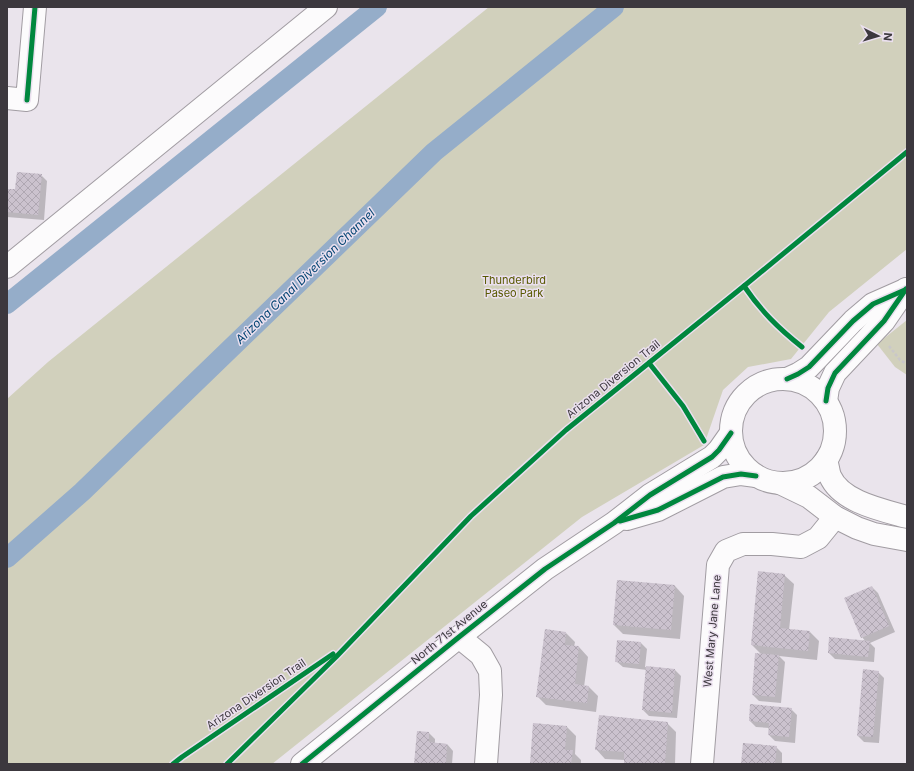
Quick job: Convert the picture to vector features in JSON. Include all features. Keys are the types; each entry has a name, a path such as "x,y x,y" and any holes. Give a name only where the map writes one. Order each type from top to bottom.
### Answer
{"street":[{"path":"17,99 34,7"},
{"path":"7,266 326,7"},
{"path":"788,379 809,367 853,321 873,304 907,289"},
{"path":"826,402 828,388 835,373 884,321 907,289"},
{"name":"North 71st Avenue","path":"614,522 658,510 723,477 741,474 756,476 768,481 780,483 794,482 806,478 817,470 826,460 833,446 835,431 833,415 826,402 816,390 802,382 788,379 770,380 754,388 741,400 733,415 731,432 733,445 738,457 746,468 756,476"},
{"name":"North 71st Avenue","path":"302,764 544,569 650,496 712,457 719,450 731,432"},
{"path":"826,460 830,476 838,488 867,505 907,517"},
{"name":"North 71st Avenue","path":"780,483 809,497 835,517 857,528 874,534 907,540"},
{"name":"West Mary Jane Lane","path":"702,764 718,565 726,551 743,544 772,544 801,547 818,538 835,517"},
{"path":"459,637 481,655 490,671 491,696 486,764"}],"path":[{"path":"738,290 750,281"},
{"path":"744,286 770,320 802,347"},
{"path":"888,346 900,360 907,364"},
{"path":"649,363 683,406 704,441"}],"green space":[{"name":"Thunderbird Paseo Park","path":"489,7 907,7 907,249 829,312 791,359 748,367 723,390 704,445 582,517 272,764 7,764 7,399 48,362"},
{"path":"907,320 907,375 895,367 877,344"}],"building":[{"path":"17,172 42,174 38,215 7,212 7,189 15,189"},
{"path":"758,571 785,574 780,628 810,631 808,651 751,645"},
{"path":"617,580 675,585 671,630 613,625"},
{"path":"872,586 889,626 861,638 844,598"},
{"path":"545,629 566,632 565,645 579,646 575,684 589,686 587,703 536,697"},
{"path":"829,637 870,641 868,657 828,653"},
{"path":"617,640 641,642 639,664 615,662"},
{"path":"755,653 779,655 775,697 752,695"},
{"path":"646,666 675,669 672,713 642,710"},
{"path":"863,669 879,671 873,737 857,736"},
{"path":"750,704 792,708 789,737 768,735 769,723 749,721"},
{"path":"599,715 668,722 665,764 624,764 624,752 595,750"},
{"path":"533,723 567,726 565,750 573,750 571,764 530,764"},
{"path":"417,731 429,732 429,742 447,744 446,764 414,764"},
{"path":"743,743 777,746 775,764 741,764"}],"waterway":[{"path":"7,304 377,7"},
{"name":"Arizona Canal Diversion Channel","path":"7,558 82,492 434,152 614,7"}],"cycle path":[{"path":"27,100 35,7"},
{"name":"Arizona Diversion Trail","path":"227,764 336,657 471,516 566,430 907,152"},
{"path":"744,286 770,319 802,347"},
{"path":"826,401 828,388 835,373 884,321 906,289"},
{"path":"787,379 809,367 853,321 873,304 907,289"},
{"name":"Arizona Diversion Trail","path":"649,363 683,406 704,441"},
{"path":"302,764 545,569 614,523 650,495 712,457 731,433"},
{"path":"620,521 658,510 723,477 741,474 756,476"},
{"name":"Arizona Diversion Trail","path":"173,764 333,654"}]}
